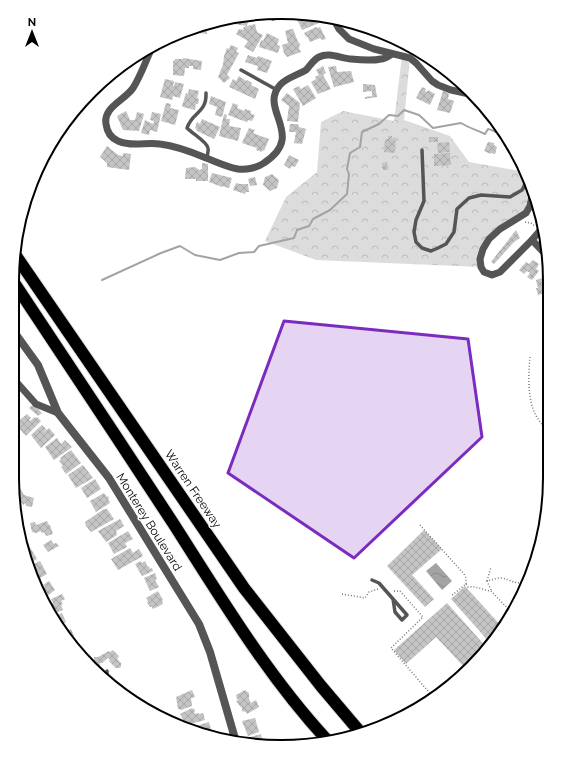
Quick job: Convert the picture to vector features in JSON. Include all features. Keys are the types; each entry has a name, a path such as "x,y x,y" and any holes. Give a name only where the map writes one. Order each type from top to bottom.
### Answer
{"highway":[{"name":"Warren Freeway","path":"20,262 244,588 321,686 357,728"},
{"path":"19,291 105,419 240,628 282,686 324,736"}],"street":[{"path":"337,25 349,39 374,49 410,58 432,81 438,85 450,90 463,93"},
{"path":"149,55 133,88 125,97 109,110 105,123 107,131 119,142 129,144 160,144 181,149 227,167 239,169 252,168 264,163 278,150 283,138 283,132 274,106 274,99 277,90 285,81 307,69 318,57 327,54 351,59 382,59 392,54"},
{"path":"531,203 526,213 500,229 489,239 483,249 480,259 481,267 484,272 492,275 500,272 538,232"},
{"path":"532,240 541,250"},
{"name":"Monterey Boulevard","path":"19,339 38,365 58,413 109,478 198,624 210,652 234,736"},
{"path":"19,385 36,404 58,413"}],"lane":[{"path":"241,70 277,90"},
{"path":"206,93 206,100 203,108 190,121 187,128 195,136 205,142 208,148 207,158"},
{"path":"422,150 424,201 416,220 414,232 416,242 422,248 431,251 446,244 454,232 457,209 469,198 481,195 510,197 522,190 525,185"},
{"path":"372,580 379,583 393,598 407,616 402,620 395,612 393,598"}],"path":[{"path":"515,220 531,223 537,228"},
{"path":"530,357 528,373 531,400 536,418 543,427"},
{"path":"420,525 464,574 466,584"},
{"path":"491,567 487,581 489,587 508,609"},
{"path":"487,581 503,578 514,583 521,583"},
{"path":"466,584 468,587 474,586 492,591"},
{"path":"451,596 466,584"},
{"path":"342,594 365,598 369,592 375,589 400,591 423,617 391,648 430,694"}],"highlighted area":[{"path":"284,321 468,339 482,437 354,558 228,473"}],"green space":[{"path":"402,56 410,58 404,120 450,136 469,162 518,171 529,197 530,206 489,239 481,267 316,260 265,241 286,197 317,172 321,122 343,111 394,121"}],"water":[{"path":"436,563 452,581 442,590 426,571"}],"building":[{"path":"297,20 318,22 319,23 302,30"},
{"path":"248,21 247,26 234,23"},
{"path":"255,24 257,32 263,35 253,52 244,47 248,41 236,34 239,29 243,30 244,27"},
{"path":"316,27 320,27 326,39 322,40 320,38 310,42 304,33"},
{"path":"293,29 300,44 299,48 301,52 287,57 284,53 282,45 288,43 285,31"},
{"path":"207,30 207,34 198,33"},
{"path":"267,33 279,39 277,45 280,46 278,53 259,47 261,40 263,41"},
{"path":"231,45 238,48 236,52 239,53 227,75 230,78 224,83 218,77 223,65 227,48 229,49"},
{"path":"248,55 257,58 258,56 272,61 267,73 257,70 258,66 245,62"},
{"path":"183,58 202,61 201,70 193,69 193,66 189,66 189,68 185,68 184,76 173,75 173,61 175,59"},
{"path":"323,66 326,73 323,75 331,89 318,94 311,82 319,75 316,70"},
{"path":"336,66 337,72 351,71 354,82 334,87 328,67"},
{"path":"239,76 252,83 251,85 259,89 255,99 229,87 233,79 236,81"},
{"path":"165,79 174,81 173,86 175,82 184,84 180,98 173,96 172,100 160,97"},
{"path":"363,84 375,85 377,97 365,99 365,97 372,96 372,91 363,92"},
{"path":"308,85 316,98 303,106 293,89 299,86 301,89"},
{"path":"422,87 426,89 425,91 427,92 428,90 435,94 430,105 416,98"},
{"path":"189,89 199,91 197,98 199,99 198,104 196,104 195,110 182,106 186,93 188,94"},
{"path":"443,91 449,93 448,99 454,101 450,113 437,110"},
{"path":"287,93 300,103 298,122 287,121 289,106 281,100"},
{"path":"211,96 226,102 222,117 215,115 217,107 209,104"},
{"path":"166,103 171,104 170,108 179,110 175,125 161,121"},
{"path":"233,103 238,105 237,108 244,111 245,109 251,111 251,114 255,115 252,121 248,120 247,122 228,115"},
{"path":"126,111 130,120 135,120 137,112 144,114 139,131 123,130 117,116"},
{"path":"152,112 161,114 157,132 150,130 149,135 141,133 145,120 153,124 154,121 150,120"},
{"path":"224,114 227,115 226,119 230,119 229,126 241,128 238,141 219,136"},
{"path":"202,119 220,127 214,139 197,131 195,128 197,122 200,124"},
{"path":"290,124 298,124 299,127 306,129 302,144 294,143 296,132 289,132"},
{"path":"249,128 255,130 253,133 269,139 264,151 262,150 262,152 256,150 257,148 242,143"},
{"path":"388,136 392,136 392,139 396,140 395,153 384,152 385,139 388,139"},
{"path":"429,137 438,137 438,142 429,142"},
{"path":"449,142 450,152 438,153 437,143"},
{"path":"488,142 494,143 497,147 495,154 484,151"},
{"path":"107,146 118,155 123,156 123,153 131,154 129,170 107,167 107,163 100,157"},
{"path":"450,153 451,165 434,166 434,154"},
{"path":"289,155 299,160 295,167 292,166 290,169 284,165"},
{"path":"387,162 388,170 383,170 382,163"},
{"path":"202,163 208,164 208,181 185,179 186,168 195,167 199,170 202,169"},
{"path":"212,173 232,178 229,188 209,182"},
{"path":"272,174 279,180 277,188 270,191 263,185 265,177"},
{"path":"255,177 257,185 250,186 248,179"},
{"path":"236,183 248,184 249,192 246,192 245,194 233,190"},
{"path":"516,230 520,238 514,242 494,264 491,262"},
{"path":"533,260 539,264 536,269 539,271 532,280 527,277 530,273 527,271 524,274 519,270 526,262 529,264"},
{"path":"543,278 543,294 538,295 536,280"},
{"path":"33,404 42,413 38,416 29,408"},
{"path":"27,414 31,418 29,420 30,421 37,417 41,421 26,436 19,428 19,421"},
{"path":"42,425 46,429 44,432 49,428 55,435 41,448 31,435"},
{"path":"57,438 61,444 65,440 72,447 54,460 45,447"},
{"path":"71,450 81,463 66,474 59,461 61,460 60,458"},
{"path":"83,465 93,478 76,488 68,475"},
{"path":"95,479 101,489 87,498 81,488"},
{"path":"20,488 24,495 34,498 32,507 26,506 25,503 23,505 20,501"},
{"path":"104,493 107,497 108,496 110,503 96,512 90,501"},
{"path":"104,509 107,509 114,519 91,532 86,526 85,522"},
{"path":"120,519 124,526 116,531 117,535 106,542 98,531"},
{"path":"47,521 53,534 46,536 44,532 41,533 41,531 36,533 32,532 30,523 35,522 36,525"},
{"path":"424,530 442,549 412,575 434,599 425,607 387,566"},
{"path":"128,531 133,539 125,543 127,547 114,554 108,543"},
{"path":"51,540 54,544 56,543 59,546 48,552 43,545"},
{"path":"28,544 37,559 33,561 28,546"},
{"path":"130,548 133,553 139,549 143,556 118,570 111,559"},
{"path":"40,561 47,574 40,578 40,580 39,578 34,564"},
{"path":"141,561 141,563 145,561 148,567 149,566 150,569 152,568 153,571 142,576 135,564"},
{"path":"155,573 157,579 155,580 159,587 150,591 144,578"},
{"path":"49,581 55,590 47,596 43,585"},
{"path":"465,586 499,624 487,640 451,599"},
{"path":"158,591 163,600 163,604 153,609 150,607 146,598"},
{"path":"62,594 65,599 61,601 63,604 61,605 63,610 56,613 51,604 53,603 51,599"},
{"path":"447,603 484,644 463,666 436,637 406,664 394,650"},
{"path":"62,613 66,622 63,624 58,615"},
{"path":"71,629 74,636 72,636 68,631"},
{"path":"113,650 119,656 117,659 121,663 121,667 116,668 108,658 100,663 100,667 94,661 94,657 98,657 109,651 110,652"},
{"path":"192,690 195,697 191,698 192,706 181,710 178,709 176,697"},
{"path":"245,690 249,693 251,703 256,700 259,707 247,714 246,712 242,711 242,708 236,701 239,700 237,699 236,695"},
{"path":"192,708 195,710 194,714 203,713 205,720 191,724 184,721 180,714"},
{"path":"255,718 259,732 248,736 242,721"},
{"path":"209,722 211,729 209,730 196,726"},
{"path":"261,734 262,739 247,738"}],"waterway":[{"path":"102,280 180,246 195,255 220,260 239,253 254,252 259,246 294,238 297,230 309,226 313,219 330,210 347,194 349,174 347,169 350,153 360,147 362,132 379,124 389,115 398,116 404,110 419,115 433,128 461,123 485,134 488,129 498,133"}]}
